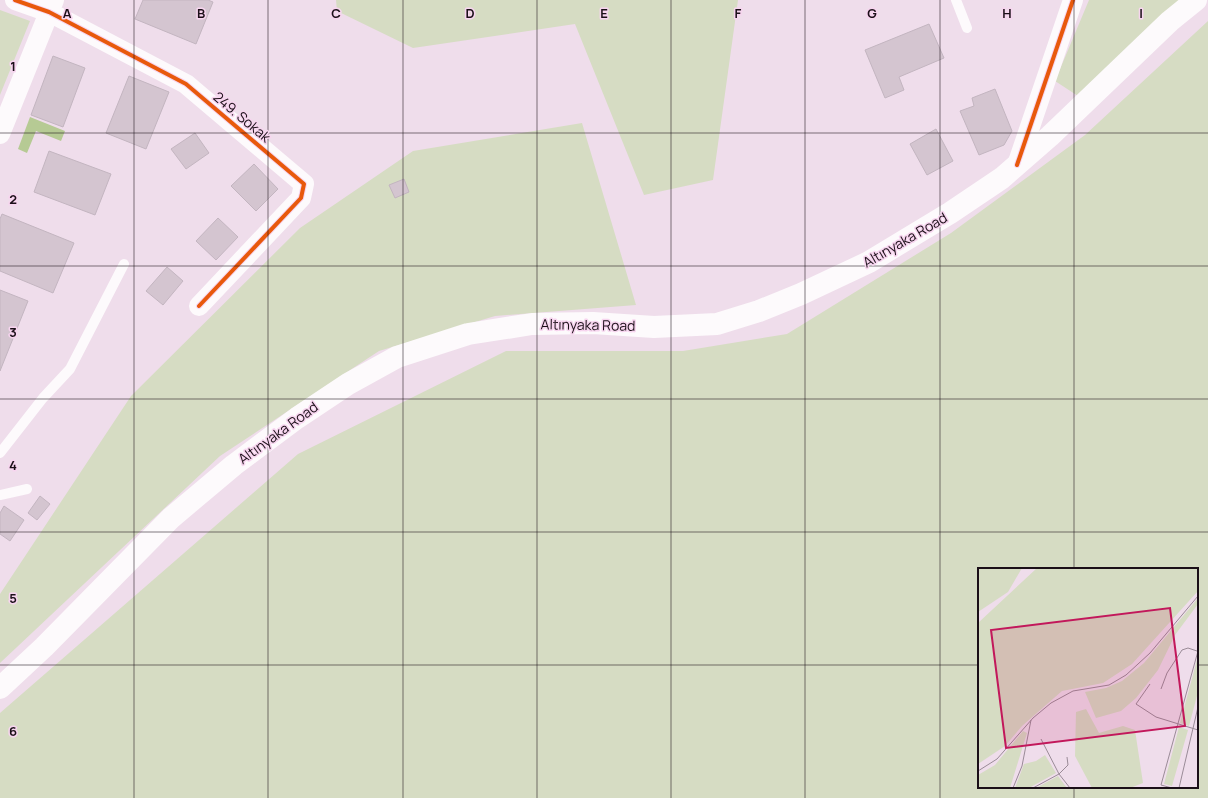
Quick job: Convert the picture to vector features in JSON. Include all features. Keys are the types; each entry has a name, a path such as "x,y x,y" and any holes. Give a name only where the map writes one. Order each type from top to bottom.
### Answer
{"main road":[{"name":"Altınyaka Road","path":"0,688 44,648 170,518 234,465 297,418 348,384 397,357 468,334 532,324 593,323 654,327 716,324 759,311 801,294 869,262 950,213 1002,178 1050,136 1170,21 1196,0"}],"street":[{"name":"249. Sokak","path":"15,0 52,6 186,84 304,184 301,198 199,306"},
{"path":"1017,165 1073,0"},
{"path":"0,134 52,6"}],"lane":[{"path":"956,0 967,28"},
{"path":"0,453 43,398 70,369 124,264"},
{"path":"0,495 27,489"}],"shaded area":[{"path":"336,0 738,0 713,180 644,195 575,24 413,48 337,11"},
{"path":"1089,0 1184,0 1078,96 1055,81"},
{"path":"0,10 30,21 0,95"},
{"path":"1208,21 1208,798 0,798 0,713 298,454 506,351 683,351 787,334 951,233 1085,135"},
{"path":"30,117 65,131 61,141 36,131 27,153 18,149"},
{"path":"582,123 636,305 495,316 379,351 220,456 0,663 0,594 131,396 300,228 413,151"}],"building":[{"path":"143,0 208,0 213,2 196,44 135,19"},
{"path":"929,24 944,58 899,77 904,90 885,98 865,50"},
{"path":"53,56 85,68 63,127 31,115"},
{"path":"129,76 169,92 146,149 106,133"},
{"path":"995,89 1012,131 1004,145 979,155 960,111 974,106 972,98"},
{"path":"936,129 953,161 927,175 910,144"},
{"path":"195,133 209,153 186,169 171,149"},
{"path":"49,151 111,174 95,215 34,192"},
{"path":"254,164 278,189 256,211 231,186"},
{"path":"404,179 409,192 395,198 389,185"},
{"path":"2,214 74,243 53,293 0,271 0,219"},
{"path":"218,218 238,237 216,260 196,241"},
{"path":"167,267 183,281 163,305 146,291"},
{"path":"0,290 28,301 0,371"},
{"path":"40,496 50,504 37,520 28,513"},
{"path":"4,506 24,520 10,541 0,534 0,513"}],"cycle path":[{"path":"15,0 49,12 186,84 304,184 301,198 199,306"},
{"path":"1017,165 1073,0"}]}
